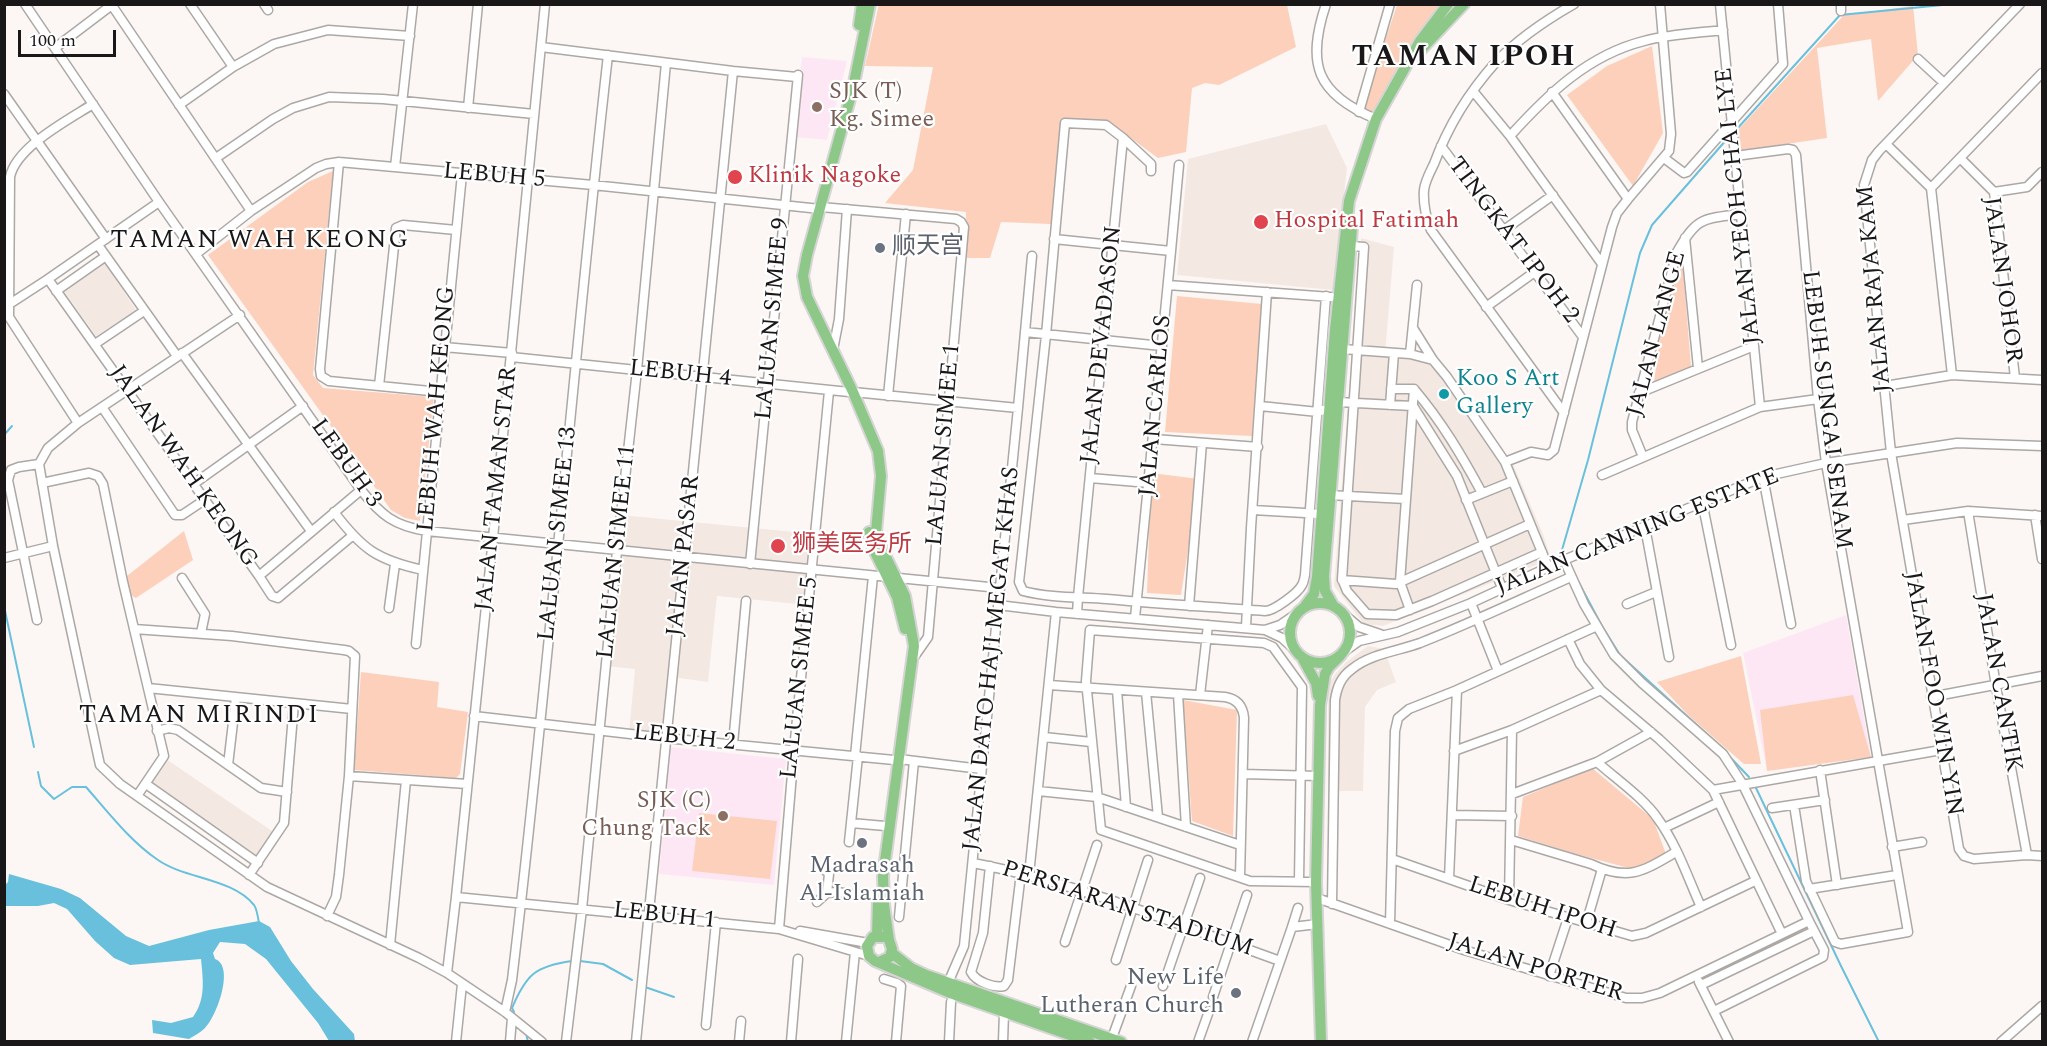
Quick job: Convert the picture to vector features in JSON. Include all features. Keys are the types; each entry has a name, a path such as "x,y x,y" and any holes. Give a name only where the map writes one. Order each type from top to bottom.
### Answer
{"main road":[{"path":"862,4 849,84 803,276 807,297 833,350 875,454 877,471 869,531 873,549 905,596 914,646 885,826 872,940 866,950 874,959 921,981 1090,1041"},
{"path":"851,392 812,317 801,290 800,276 802,260 853,88 870,4"},
{"path":"1321,1041 1316,882 1320,705 1325,674 1342,653 1351,633 1346,616 1333,605 1325,591 1324,576 1331,495 1335,330 1332,297 1349,201 1376,119 1420,41 1448,4"},
{"path":"1426,45 1433,31 1456,4"},
{"path":"1411,59 1464,4"},
{"path":"1320,705 1316,683 1307,663 1297,652 1291,640 1290,630 1293,620 1314,594 1333,408 1342,349 1354,206 1353,192"},
{"path":"874,959 887,960 892,953 884,905 883,876 909,665 909,646 892,577"},
{"path":"1302,609 1314,603 1333,605"},
{"path":"1297,652 1307,660 1324,663 1342,653"},
{"path":"872,940 886,938 889,940"},
{"path":"892,953 911,968 948,983 1117,1040"}],"street":[{"name":"LEBUH 3","path":"25,4 159,202 361,490 383,516 404,527 427,531 999,588"},
{"path":"190,4 232,67"},
{"path":"395,167 413,4"},
{"path":"468,108 478,4"},
{"name":"JALAN TAMAN STAR","path":"447,973 493,538 545,4"},
{"path":"1326,4 1316,44 1317,63 1322,80 1344,103 1376,119"},
{"path":"1359,111 1390,4"},
{"path":"1564,413 1431,230 1428,223 1425,188 1441,146 1456,116 1473,91 1497,62 1520,40 1574,4"},
{"path":"1505,462 1531,452 1543,455 1552,453 1556,446 1617,213 1664,158 1671,146 1660,4"},
{"name":"JALAN YEOH CHAI LYE","path":"1720,4 1760,407"},
{"path":"1664,158 1680,172 1686,173 1784,63 1778,4"},
{"name":"JALAN RAJA KAM","path":"1891,453 1864,185 1872,160 2020,4"},
{"path":"55,48 112,5 251,211"},
{"path":"179,105 232,67 274,44 328,30 410,36"},
{"path":"1510,136 1552,92 1575,73 1614,50 1663,37 1723,30"},
{"path":"541,47 733,71"},
{"name":"LALUAN SIMEE 13","path":"510,1041 508,1015 541,724 593,185 608,55"},
{"path":"1918,59 1944,83"},
{"name":"LALUAN SIMEE 11","path":"566,1041 582,909 666,63"},
{"name":"LALUAN SIMEE 9","path":"733,71 798,76 750,564"},
{"name":"JALAN PASAR","path":"636,1041 733,71"},
{"path":"1931,188 2043,73"},
{"path":"1473,91 1510,136 1602,264"},
{"path":"1552,92 1628,199"},
{"path":"4,94 106,239"},
{"path":"216,158 273,119 310,101 328,97 403,101 534,114"},
{"path":"78,423 10,320 8,304 10,177 16,161 37,142 93,104"},
{"path":"1151,171 1151,164 1106,125 1065,123 1046,335 1019,582 1021,589 1035,593 1138,603 1270,611 1299,590 1304,584 1318,412 1332,297"},
{"name":"JALAN DEVADASON","path":"1077,614 1123,138"},
{"path":"1886,144 1931,188 1952,375"},
{"name":"TINGKAT IPOH 2","path":"1441,146 1583,337"},
{"name":"LEBUH SUNGAI SENAM","path":"1735,156 1788,149 1795,152 1826,463 1879,762"},
{"name":"JALAN JOHOR","path":"1960,158 1994,192 2015,378"},
{"path":"339,162 320,372 323,378 329,381 440,392"},
{"name":"LEBUH 5","path":"196,254 251,211 316,168 339,162 956,219 961,222 965,230"},
{"name":"JALAN CARLOS","path":"1135,618 1179,165"},
{"name":"LEBUH WAH KEONG","path":"417,644 462,174"},
{"path":"1994,192 2026,187 2041,178"},
{"path":"1504,230 1553,195"},
{"path":"8,304 159,202"},
{"path":"833,350 839,319 847,209"},
{"path":"888,396 906,214"},
{"name":"JALAN LANGE","path":"1642,457 1632,430 1639,393 1677,252 1685,238 1701,220 1741,214"},
{"path":"379,386 396,228 403,225 456,230"},
{"name":"LALUAN SIMEE 1","path":"914,657 928,637 965,230"},
{"path":"1685,238 1698,368"},
{"path":"1054,239 1171,251"},
{"path":"98,245 144,311 180,355 311,531"},
{"path":"1351,246 1364,247 1346,496 1342,580 1347,591 1367,614 1395,615 1542,552"},
{"path":"56,291 106,256"},
{"name":"JALAN DATO HAJI MEGAT KHAS","path":"948,983 964,946 1032,256"},
{"path":"1486,307 1536,271"},
{"path":"1168,285 1332,297 1343,294 1348,278"},
{"name":"JALAN WAH KEONG","path":"48,279 259,576 361,490"},
{"path":"1410,354 1418,285"},
{"path":"1246,627 1268,292"},
{"path":"95,344 144,311"},
{"path":"240,315 78,423 48,448 39,464 53,546 100,765 110,776 137,796 279,894 447,973 542,1041"},
{"path":"1413,328 1505,462 1548,567"},
{"path":"1335,330 1336,344 1342,349 1410,354 1433,360"},
{"path":"1025,332 1162,346"},
{"path":"1639,393 1754,346"},
{"name":"LEBUH 4","path":"444,347 829,391 1018,408"},
{"path":"1390,405 1394,353"},
{"path":"1885,386 1952,375 2043,380"},
{"path":"1391,389 1414,389 1437,416 1482,493"},
{"path":"1410,610 1400,582 1414,389"},
{"name":"LALUAN SIMEE 5","path":"779,929 829,391"},
{"path":"1602,475 1760,407 1818,399"},
{"path":"1260,406 1318,412 1354,403 1412,406"},
{"path":"195,483 303,406"},
{"path":"1412,406 1457,476 1502,588"},
{"path":"102,407 175,515 182,515 206,499"},
{"path":"1154,439 1258,447"},
{"path":"1189,606 1202,443"},
{"name":"JALAN CANNING ESTATE","path":"1342,653 1359,641 1398,632 1471,603 1564,560 1763,477 1826,463 1957,443 2043,446"},
{"name":"JALAN FOO WIN YIN","path":"1891,453 1931,697 1961,853 1974,859 2043,856"},
{"path":"37,620 8,474 19,467 39,464"},
{"path":"42,483 89,473 98,476 101,480 164,756 137,796"},
{"path":"1763,477 1791,624"},
{"path":"1090,478 1149,483"},
{"path":"1466,500 1513,481"},
{"path":"1253,510 1322,514 1325,498 1328,495 1406,500"},
{"path":"1702,501 1731,645"},
{"path":"334,512 352,536 377,555 394,564 423,570"},
{"path":"1903,519 1968,512 2039,515 2043,559"},
{"name":"JALAN CANTIK","path":"1968,512 1996,686 2027,855"},
{"path":"1342,580 1392,584 1400,582 1530,524"},
{"path":"1645,527 1669,657"},
{"path":"259,576 272,596 278,598 352,536"},
{"path":"4,558 53,546"},
{"path":"1564,560 1597,627 1614,655 1642,683 1723,754 1742,783 1825,953 1823,957 1714,1011"},
{"path":"389,608 394,564"},
{"path":"849,842 873,576"},
{"path":"1332,904 1335,700 1338,685 1346,674 1360,663 1420,642 1571,577"},
{"path":"182,579 205,614 201,633"},
{"path":"1627,604 1656,592"},
{"path":"733,744 746,601"},
{"path":"1432,601 1438,616"},
{"path":"1471,603 1498,671"},
{"path":"998,604 1056,612 1265,630 1282,638 1297,652"},
{"path":"1265,630 1280,625 1302,609"},
{"path":"990,866 983,933 972,975 976,979 998,987 1004,986 1008,980 1038,791 1056,612"},
{"path":"1091,615 1087,688 1099,827 1102,831 1250,881 1316,882"},
{"path":"1346,616 1359,627 1383,635"},
{"path":"1200,695 1208,625"},
{"path":"1390,924 1392,793 1396,722 1401,714 1597,627"},
{"path":"134,629 201,633 352,652 356,660 349,776 336,897 327,916"},
{"path":"1090,630 1269,644 1301,683 1302,689 1299,881"},
{"path":"1568,639 1580,664 1601,690 1651,732 1713,790 1782,934"},
{"path":"1931,697 2043,676"},
{"path":"1049,685 1200,695 1230,698 1236,701 1242,709 1244,718 1240,877"},
{"path":"148,688 352,708"},
{"path":"1117,690 1126,807"},
{"path":"1449,879 1457,690"},
{"path":"1454,751 1512,730 1601,690"},
{"path":"1146,692 1158,818"},
{"path":"1178,694 1185,827"},
{"path":"228,765 236,697"},
{"path":"249,875 284,825 294,703"},
{"name":"LEBUH 2","path":"474,716 665,738 981,769"},
{"path":"157,731 169,728 178,730 265,790 287,792"},
{"path":"1509,900 1512,840 1512,730"},
{"path":"1512,794 1597,762 1651,732"},
{"path":"1044,737 1091,742"},
{"path":"1713,790 1742,783 1941,750"},
{"path":"899,917 914,761"},
{"path":"1597,762 1650,809 1664,828 1701,907"},
{"path":"1794,805 1809,890 1834,940 1839,944 1908,932 1879,762"},
{"path":"1820,770 1837,885"},
{"path":"1243,774 1299,776 1335,787"},
{"path":"349,776 467,784"},
{"path":"390,945 406,780"},
{"path":"146,784 258,863"},
{"path":"1038,791 1096,797 1240,845"},
{"path":"1772,808 1825,800"},
{"path":"1664,828 1719,802"},
{"path":"1452,815 1512,816"},
{"path":"851,823 885,826"},
{"path":"1512,840 1602,869 1623,873 1639,872 1676,852"},
{"path":"1892,847 1922,842"},
{"path":"1065,942 1097,845"},
{"name":"LEBUH IPOH","path":"1392,859 1509,900 1628,936 1636,936 1755,881"},
{"path":"1116,960 1148,860"},
{"name":"PERSIARAN STADIUM","path":"973,863 1025,874 1082,892 1280,960"},
{"path":"817,902 827,893 829,874 823,868"},
{"path":"1586,924 1602,869"},
{"path":"1809,890 1898,875"},
{"path":"1163,986 1200,878"},
{"path":"827,893 878,897"},
{"path":"1213,997 1247,896"},
{"name":"LEBUH 1","path":"456,897 779,929 874,959"},
{"name":"JALAN PORTER","path":"1317,898 1549,976 1614,996 1634,999 1660,993 1809,921"},
{"path":"1252,1041 1298,908"},
{"path":"1549,976 1568,918"},
{"path":"706,1025 716,922"},
{"path":"1292,927 1318,924"},
{"path":"779,929 872,940"},
{"path":"1701,985 1814,931"},
{"path":"964,946 979,949"},
{"path":"846,1041 855,952"},
{"path":"790,1041 798,959"},
{"path":"1696,976 1729,1041"},
{"path":"884,979 901,986 896,1041"},
{"path":"456,1041 462,984"},
{"path":"1117,1040 1131,986"},
{"path":"950,1041 951,1002"},
{"path":"2001,1041 2043,1006"},
{"path":"1198,1041 1209,1011"},
{"path":"1003,1041 1005,1012"},
{"path":"739,1041 741,1021"}],"shaded area":[{"path":"879,4 1287,5 1296,47 1219,85 1205,83 1192,88 1186,152 1158,158 1109,122 1065,119 1051,224 1001,222 990,258 967,258 966,212 885,203 913,170 933,67 865,66"},
{"path":"1397,5 1443,5 1414,41 1373,114 1362,110"},
{"path":"1913,6 1918,55 1878,101 1871,39 1817,48 1827,138 1739,151 1737,131 1844,15"},
{"path":"1652,46 1663,133 1633,186 1567,95 1607,66"},
{"name":"SJK (T) Kg. Simee","path":"802,57 847,61 827,140 794,137"},
{"name":"Hospital Fatimah","path":"1326,124 1347,168 1333,290 1177,275 1188,159"},
{"path":"333,171 313,375 323,388 434,397 420,521 405,518 391,510 208,255 308,182"},
{"path":"1361,238 1394,247 1385,354 1422,357 1446,369 1513,464 1543,534 1551,559 1383,626 1364,624 1334,586"},
{"path":"1682,256 1691,367 1654,382 1664,307"},
{"path":"103,260 136,310 96,336 63,290"},
{"path":"1177,296 1262,304 1252,436 1165,432"},
{"path":"1151,473 1199,479 1181,595 1147,593"},
{"path":"621,515 815,534 807,605 717,596 708,682 672,677 665,737 629,733 635,669 605,666"},
{"path":"184,531 193,560 136,598 130,595 127,576"},
{"path":"1846,615 1871,757 1767,771 1743,653"},
{"path":"1368,646 1384,649 1396,682 1377,690 1365,707 1363,791 1328,791 1328,685 1346,662"},
{"path":"1741,656 1761,764 1744,764 1689,716 1657,682"},
{"path":"361,672 439,682 437,707 468,712 460,774 456,778 354,770"},
{"path":"1853,695 1871,757 1767,771 1760,710"},
{"path":"1183,700 1237,710 1233,836 1192,821"},
{"name":"SJK (C) Chung Tack","path":"671,747 786,759 774,885 659,874"},
{"path":"166,759 278,835 258,864 150,784"},
{"path":"1592,768 1653,819 1666,854 1632,869 1518,836 1523,797"},
{"path":"699,813 777,821 770,879 692,871"}],"water":[{"path":"9,874 61,889 80,898 126,936 149,946 209,930 259,921 270,927 291,961 354,1034 355,1041 329,1041 318,1023 266,959 245,944 220,942 213,953 215,959 221,963 224,981 219,1003 210,1022 189,1039 153,1033 152,1020 171,1023 193,1017 202,996 201,959 130,965 114,958 95,941 67,909 54,903 38,906 5,906 5,885"}],"waterway":[{"path":"1736,130 1840,15 1953,4"},
{"path":"1562,550 1588,460 1640,253 1652,225 1727,139"},
{"path":"4,435 12,426"},
{"path":"1578,581 1620,655 1721,747"},
{"path":"4,606 34,747"},
{"path":"1727,754 1749,777"},
{"path":"38,772 41,786 54,799 72,787 86,787 120,826 158,860 181,871 234,889 254,905 259,923"},
{"path":"1756,788 1879,1042"},
{"path":"514,1012 512,1008 517,997 533,974 540,969 572,961"},
{"path":"580,961 603,964 632,980"},
{"path":"645,987 674,997"},
{"path":"526,1033 528,1042"}],"place":[{"name":"SJK (T) Kg. Simee","path":"817,107"},
{"name":"Klinik Nagoke","path":"735,177"},
{"name":"Hospital Fatimah","path":"1261,222"},
{"name":"顺天宫","path":"880,248"},
{"name":"Koo S Art Gallery","path":"1444,394"},
{"name":"狮美医务所","path":"778,546"},
{"name":"SJK (C) Chung Tack","path":"723,816"},
{"name":"Madrasah Al-Islamiah","path":"862,843"},
{"name":"New Life Lutheran Church","path":"1236,993"}],"district":[{"name":"TAMAN IPOH","path":"1464,59"},
{"name":"TAMAN WAH KEONG","path":"260,242"},
{"name":"TAMAN MIRINDI","path":"199,717"}]}
